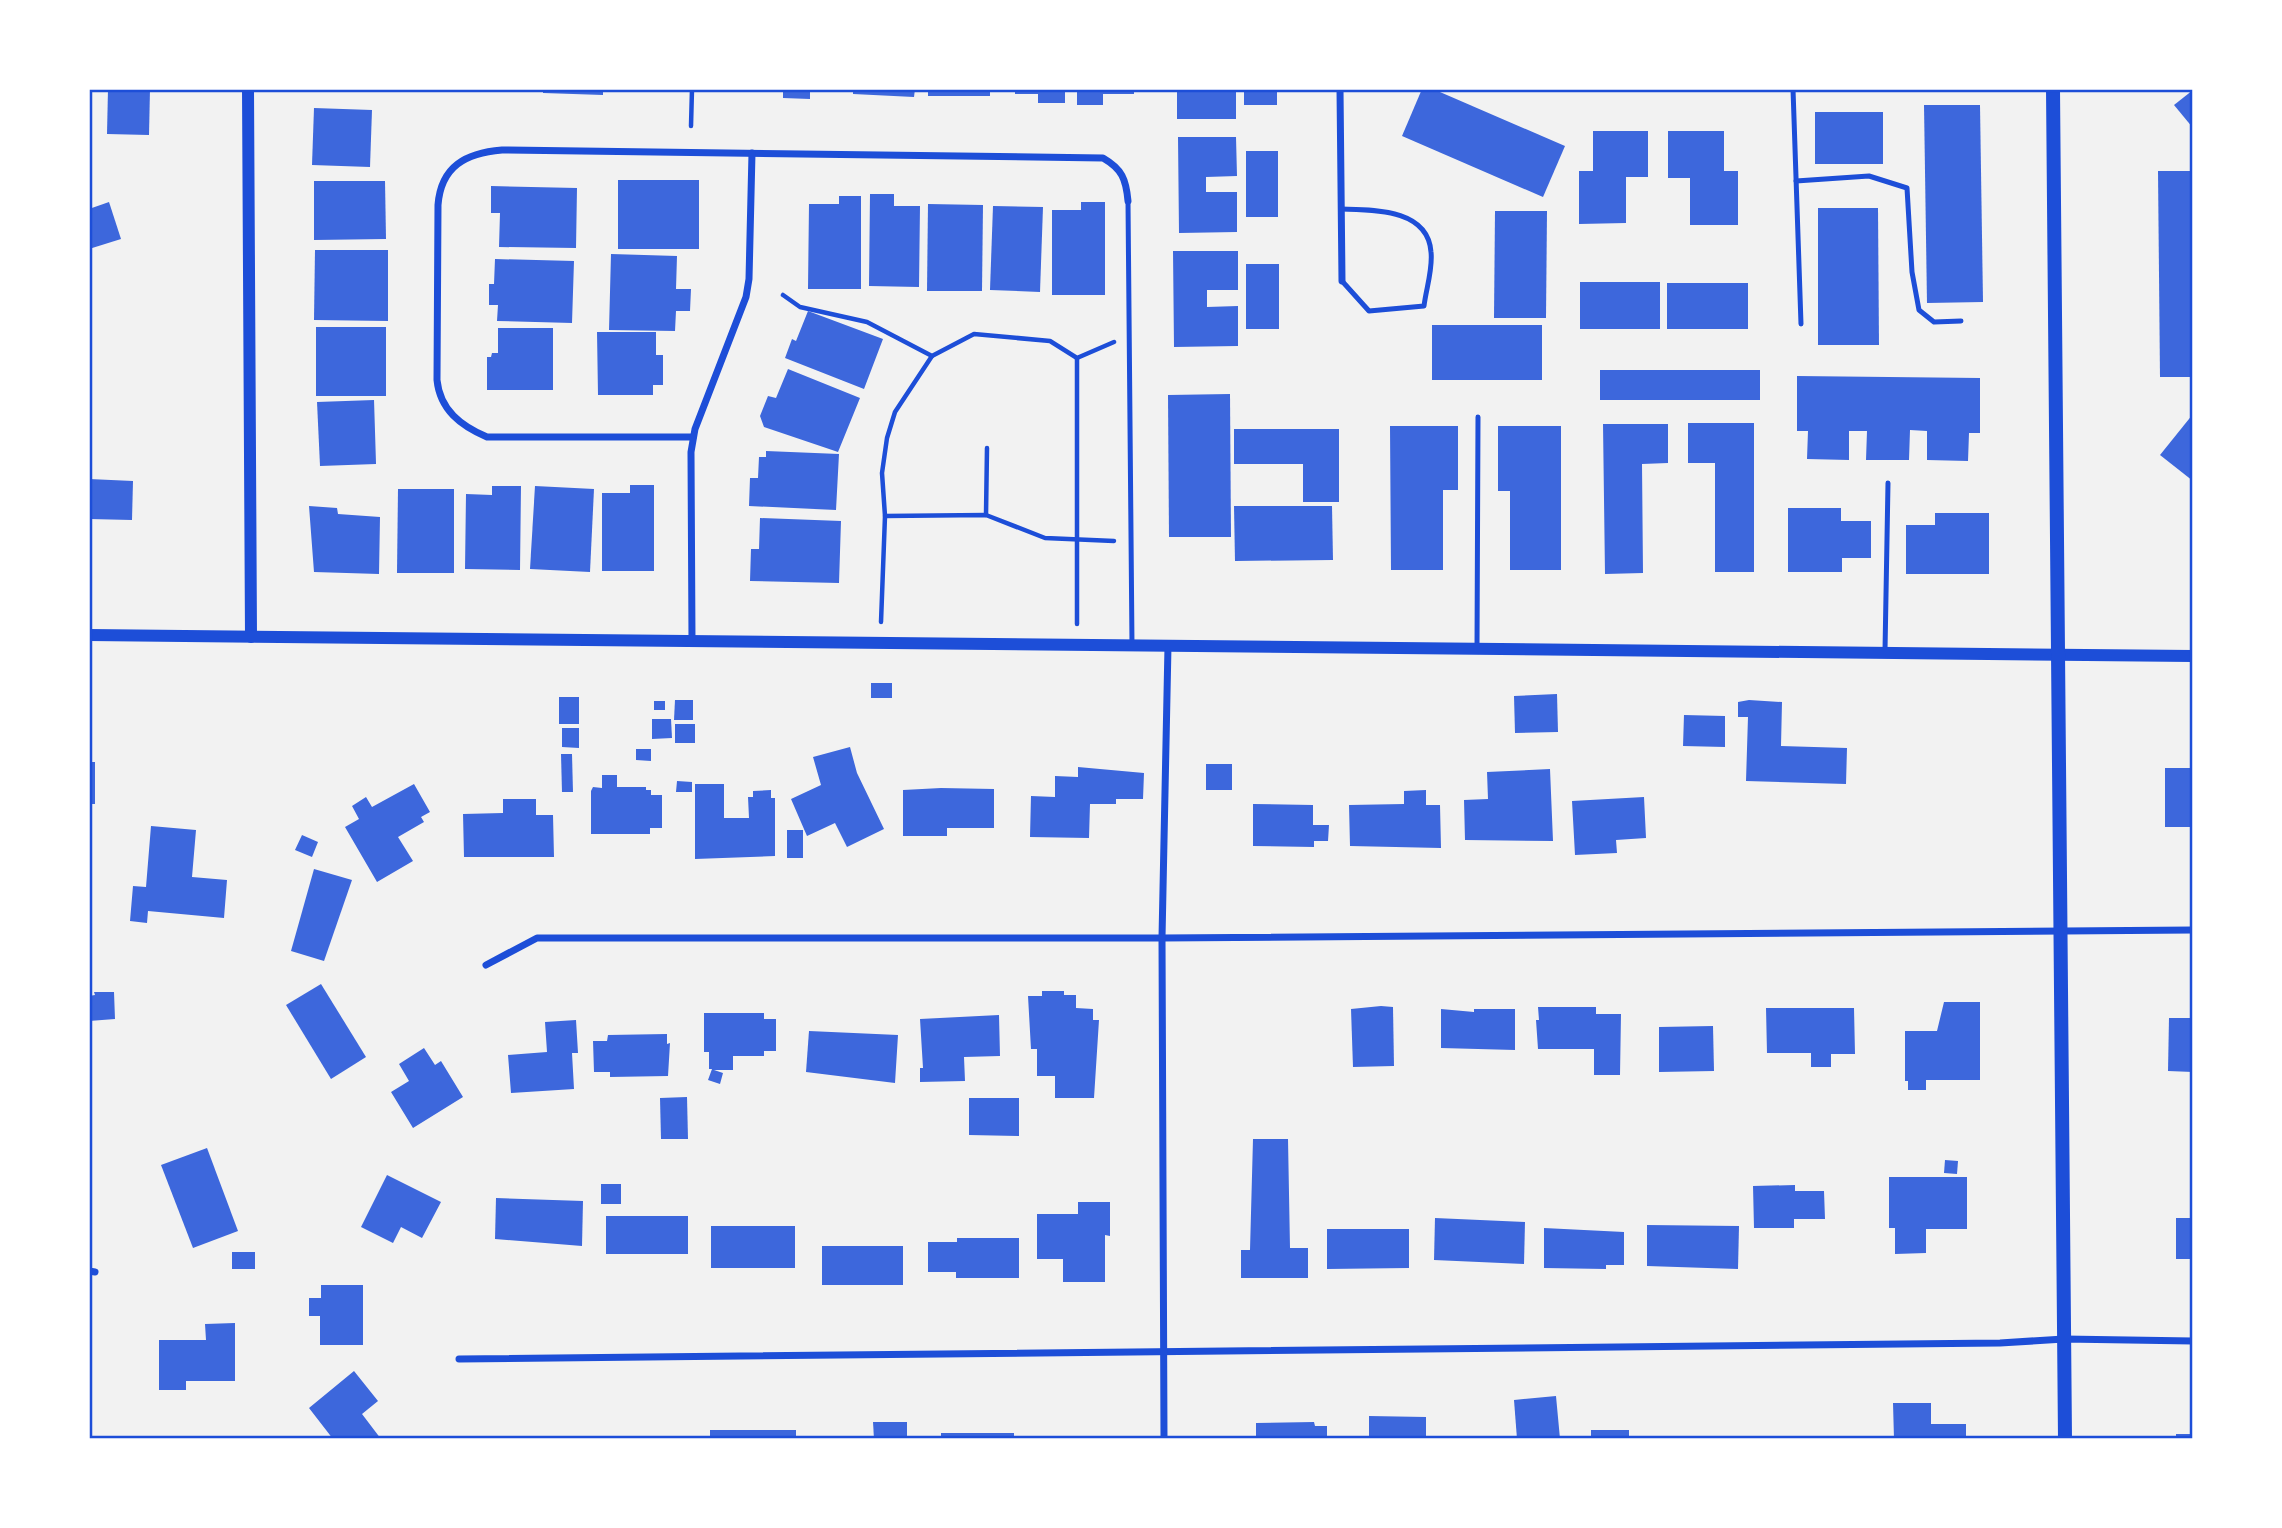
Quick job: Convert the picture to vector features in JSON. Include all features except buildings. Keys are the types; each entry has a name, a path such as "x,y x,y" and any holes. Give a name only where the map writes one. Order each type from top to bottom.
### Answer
{"main road":[{"path":"2053,89 2065,1439"}],"street":[{"path":"248,89 251,637"},
{"path":"1340,89 1342,281"},
{"path":"693,437 487,437 461,424 442,400 437,380 439,191 442,180 461,160 485,151 502,150 1103,158 1121,170 1126,181 1128,201"},
{"path":"692,641 693,437 746,297 750,279 752,153"},
{"path":"89,635 2193,656"},
{"path":"1164,1439 1162,938 1168,646"},
{"path":"486,965 537,938 1162,938 2193,930"},
{"path":"460,1359 1906,1344 2064,1339 2193,1342"}],"lane":[{"path":"1793,89 1801,324"},
{"path":"1796,181 1869,176 1907,187 1912,272 1919,310 1934,322 1961,321"},
{"path":"1128,201 1132,645"},
{"path":"1341,209 1393,211 1422,228 1432,250 1424,306 1369,311 1342,281"},
{"path":"1477,648 1478,417"},
{"path":"1885,652 1888,482"}],"path":[{"path":"691,127 692,89"},
{"path":"783,295 800,307 867,322 932,356"},
{"path":"881,643 885,516 882,473 887,438 895,412 932,356 974,334 1050,341 1077,358"},
{"path":"1077,358 1115,342"},
{"path":"1077,358 1078,645"},
{"path":"986,515 987,448"},
{"path":"885,516 986,515 1045,538 1130,542"}]}
